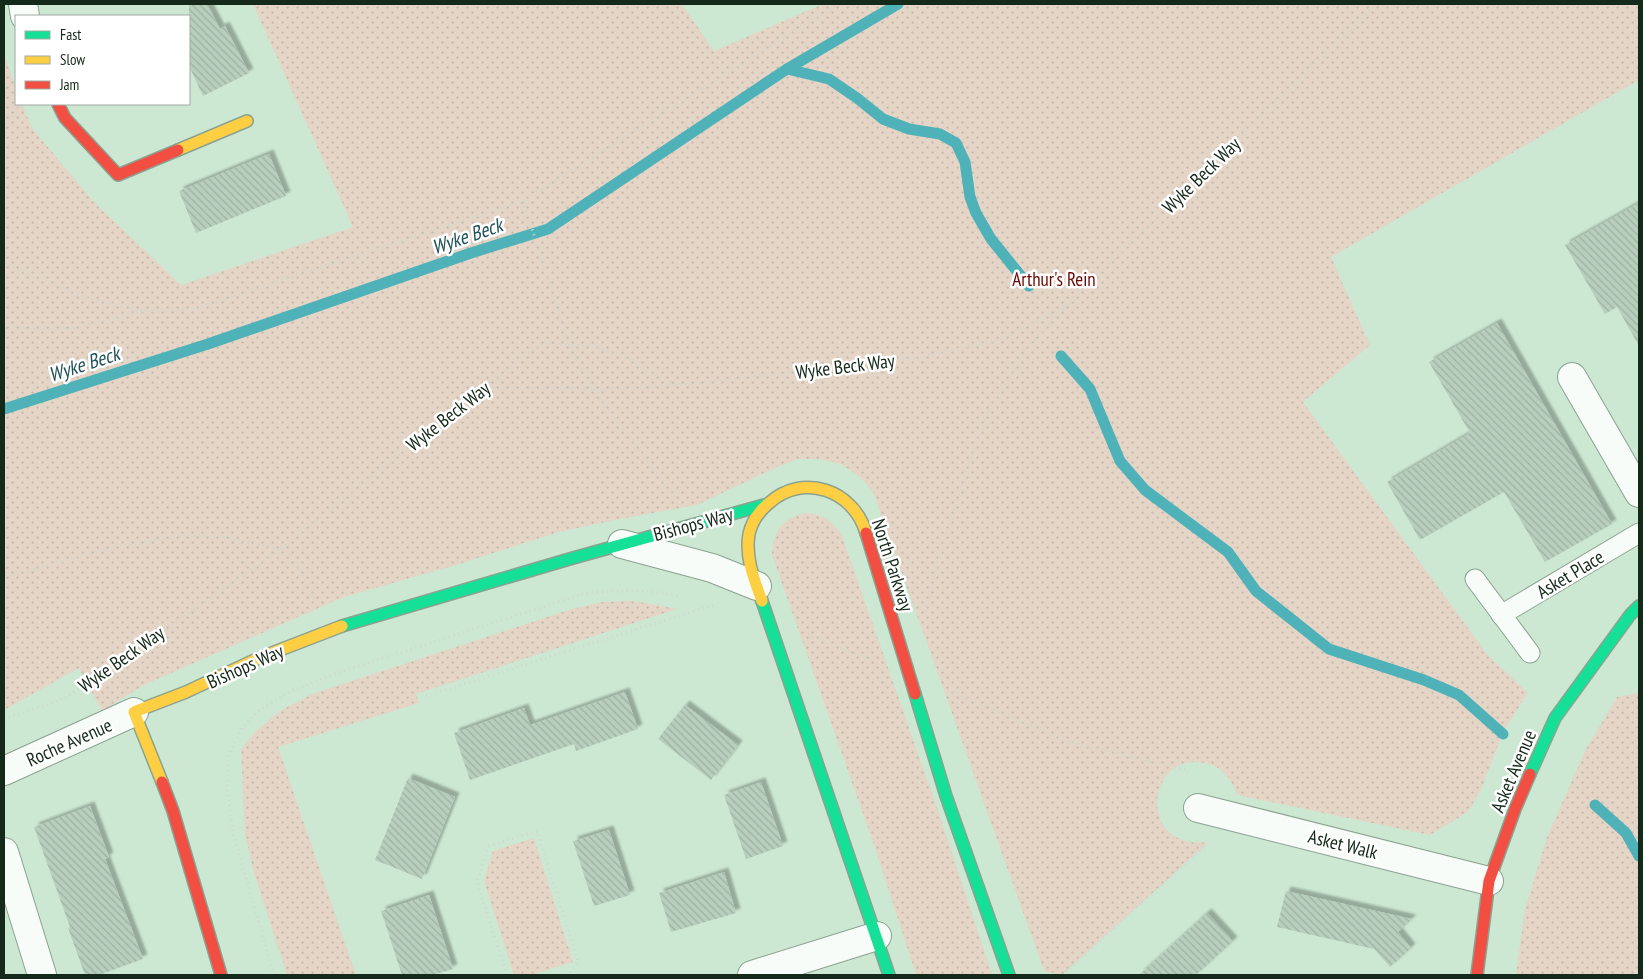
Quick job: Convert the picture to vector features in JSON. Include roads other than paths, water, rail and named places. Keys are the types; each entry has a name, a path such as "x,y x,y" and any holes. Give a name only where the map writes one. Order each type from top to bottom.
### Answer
{"street":[{"path":"58,105 65,118 118,176 248,121"},
{"path":"1572,377 1639,493"},
{"name":"North Parkway","path":"889,975 749,563 747,543 753,522 764,505 780,493 801,487 821,488 840,496 856,510 865,528 946,796 1009,975"},
{"name":"Bishops Way","path":"134,712 186,692 259,658 329,630 622,544 764,505"},
{"name":"Bishops Way","path":"622,544 712,568 757,586"},
{"name":"Asket Avenue","path":"1477,975 1489,881 1515,809 1555,718 1636,615"},
{"path":"134,712 173,811 222,975"},
{"name":"Roche Avenue","path":"4,771 134,712"},
{"name":"Asket Walk","path":"1198,808 1489,881"},
{"path":"4,852 42,975"},
{"path":"752,975 877,936"}],"lane":[{"name":"Asket Place","path":"1501,615 1639,533"},
{"path":"1475,579 1530,653"}],"waterway":[{"name":"Wyke Beck","path":"4,409 208,344 471,253 548,229 787,69 898,4"},
{"path":"787,69 829,79 883,119 909,129 940,134 956,143 965,162 970,197 976,213 991,239 1029,286"},
{"path":"1061,356 1090,389 1120,461 1145,490 1228,552 1256,591 1329,649 1424,680 1459,695 1503,734"},
{"path":"1595,805 1626,833 1639,856"}],"park label":[{"name":"Arthur's Rein","path":"1054,279"}]}
